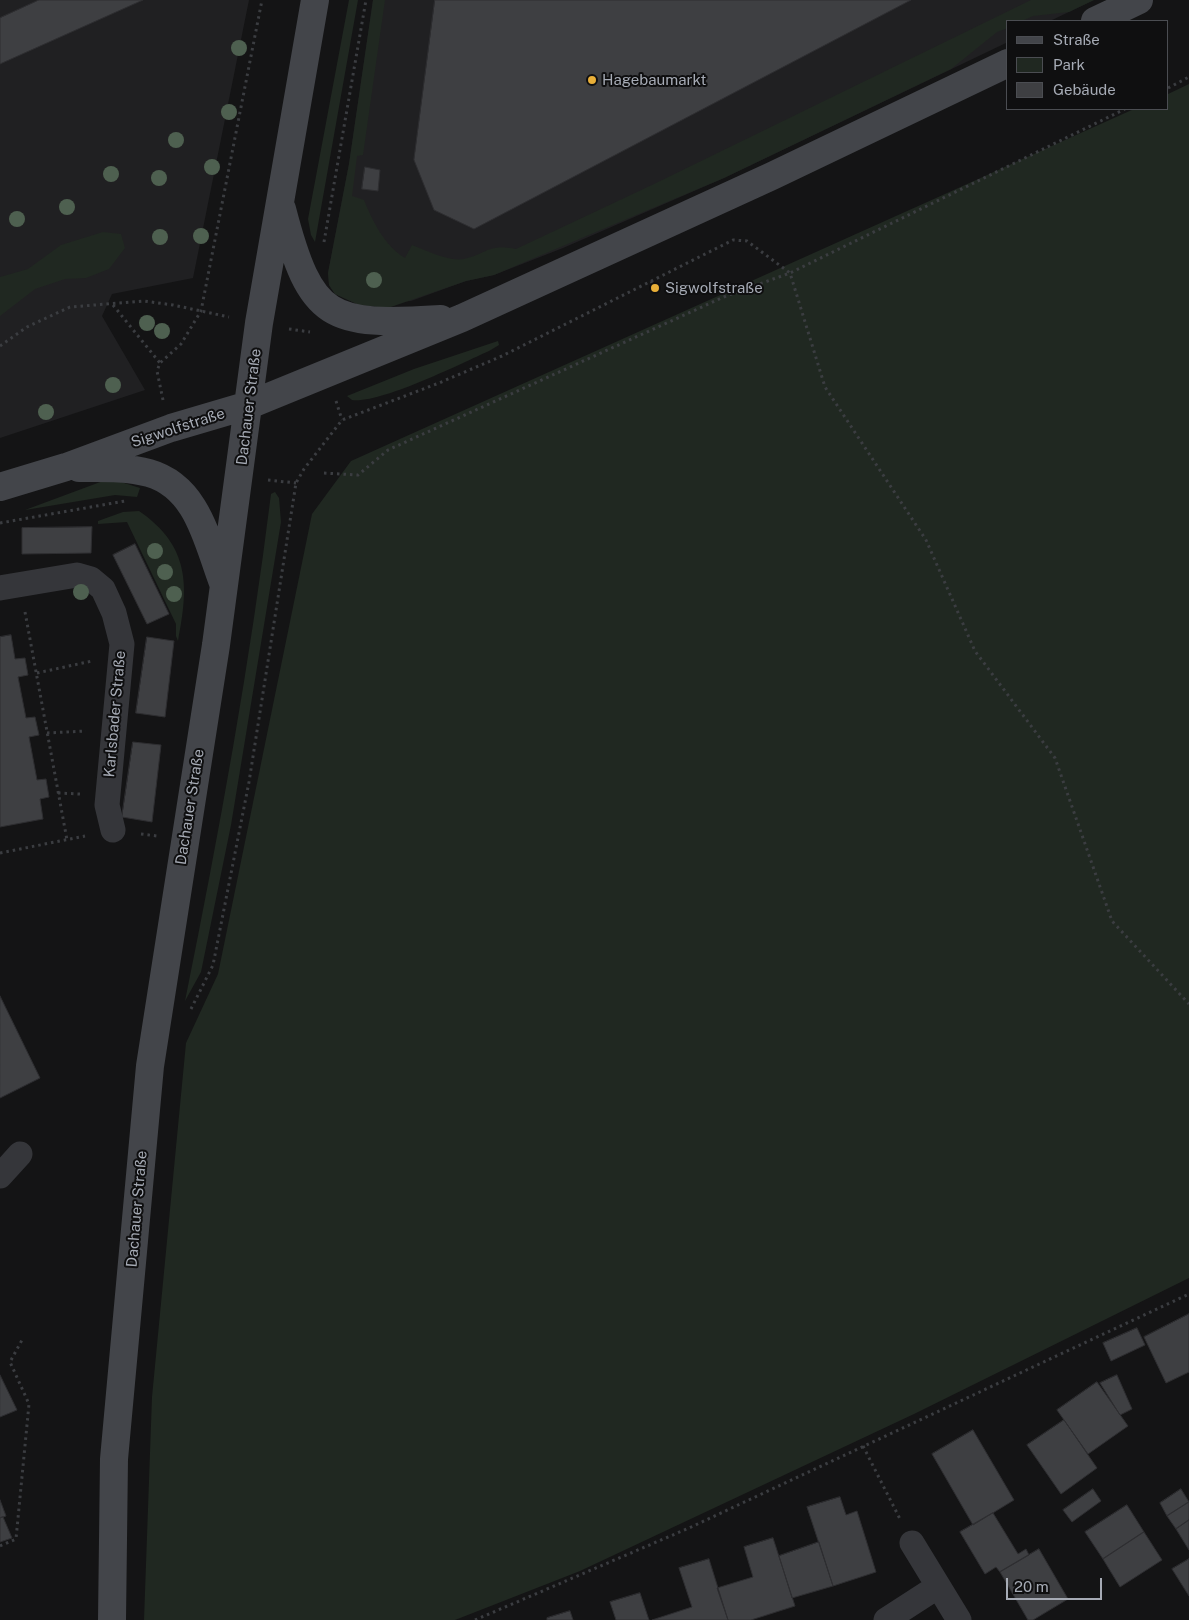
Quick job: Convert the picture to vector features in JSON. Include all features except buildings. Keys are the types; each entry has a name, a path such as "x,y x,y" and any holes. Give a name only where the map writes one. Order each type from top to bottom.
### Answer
{"street":[{"name":"Dachauer Straße","path":"112,1620 114,1459 149,1076 224,587 259,323 315,0"},
{"path":"1098,20 1139,0"},
{"name":"Sigwolfstraße","path":"0,487 66,467 171,428 249,405 462,318 772,176 1006,65"},
{"path":"280,200 290,242 304,278 316,296 334,312 355,319 372,321 462,318"},
{"path":"66,467 148,472 171,482 187,496 196,511 224,587"},
{"name":"Karlsbader Straße","path":"10,586 76,575 98,584 114,613 122,644 107,805 113,830"},
{"path":"0,1176 20,1154"},
{"path":"912,1543 959,1620"},
{"path":"886,1620 938,1587"}],"path":[{"path":"160,389 157,371 160,363 181,344 201,311 262,0"},
{"path":"323,248 366,0"},
{"path":"1169,87 1189,77"},
{"path":"324,473 358,475 388,450 726,296 790,273 1123,110"},
{"path":"187,1016 213,965 249,782 296,483 304,469 342,420 439,384 502,356 734,240 747,241 790,273 825,387 926,540 975,651 1054,758 1112,921 1189,1004"},
{"path":"651,281 655,288"},
{"path":"0,346 27,327 70,307 144,301 201,311"},
{"path":"112,305 136,337 160,363"},
{"path":"0,523 130,501"},
{"path":"10,586 37,673 66,840"},
{"path":"37,673 121,655"},
{"path":"47,733 114,729"},
{"path":"0,852 113,830 185,838"},
{"path":"476,1620 689,1528 1189,1294"},
{"path":"0,1546 16,1540 20,1509 30,1404 10,1362 22,1340"},
{"path":"863,1446 912,1543"}],"shaded area":[{"path":"0,0 249,0 193,278 112,294 102,316 145,390 0,438"},
{"path":"373,0 1094,0 1052,20 1006,20 1006,43 724,178 563,248 494,275 466,281 411,301 359,305 335,294 329,285 328,273 349,164"}],"green space":[{"path":"349,0 358,0 315,242 311,235 308,219"},
{"path":"373,0 385,0 363,155 357,156 352,196 364,200 375,225 385,240 405,258 412,245 451,259 464,259 493,248 516,249 654,184 1031,0 1094,0 1069,12 1033,16 1024,20 1006,20 1006,29 997,32 951,69 724,178 494,275 466,281 388,308 359,305 335,294 329,285 328,273 349,164"},
{"path":"1189,84 1189,1278 914,1414 580,1571 455,1620 144,1620 152,1397 186,1043 218,974 312,514 351,461 1132,110 1169,110 1169,94"},
{"path":"103,232 121,234 125,248 109,269 86,278 65,279 35,289 0,316 0,277 28,269 61,245"},
{"path":"498,341 499,345 489,351 400,390 365,400 352,400 347,396 414,369"},
{"path":"103,481 121,482 140,488 137,497 115,495 25,510"},
{"path":"275,492 279,498 281,522 231,825 201,972 185,1001 233,748 263,558 271,494"},
{"path":"139,511 156,524 168,538 177,553 182,569 184,602 178,641 176,624 127,522 98,524 98,521 123,512"}],"place":[{"name":"Hagebaumarkt","path":"592,80"},
{"name":"Sigwolfstraße","path":"655,288"}]}
